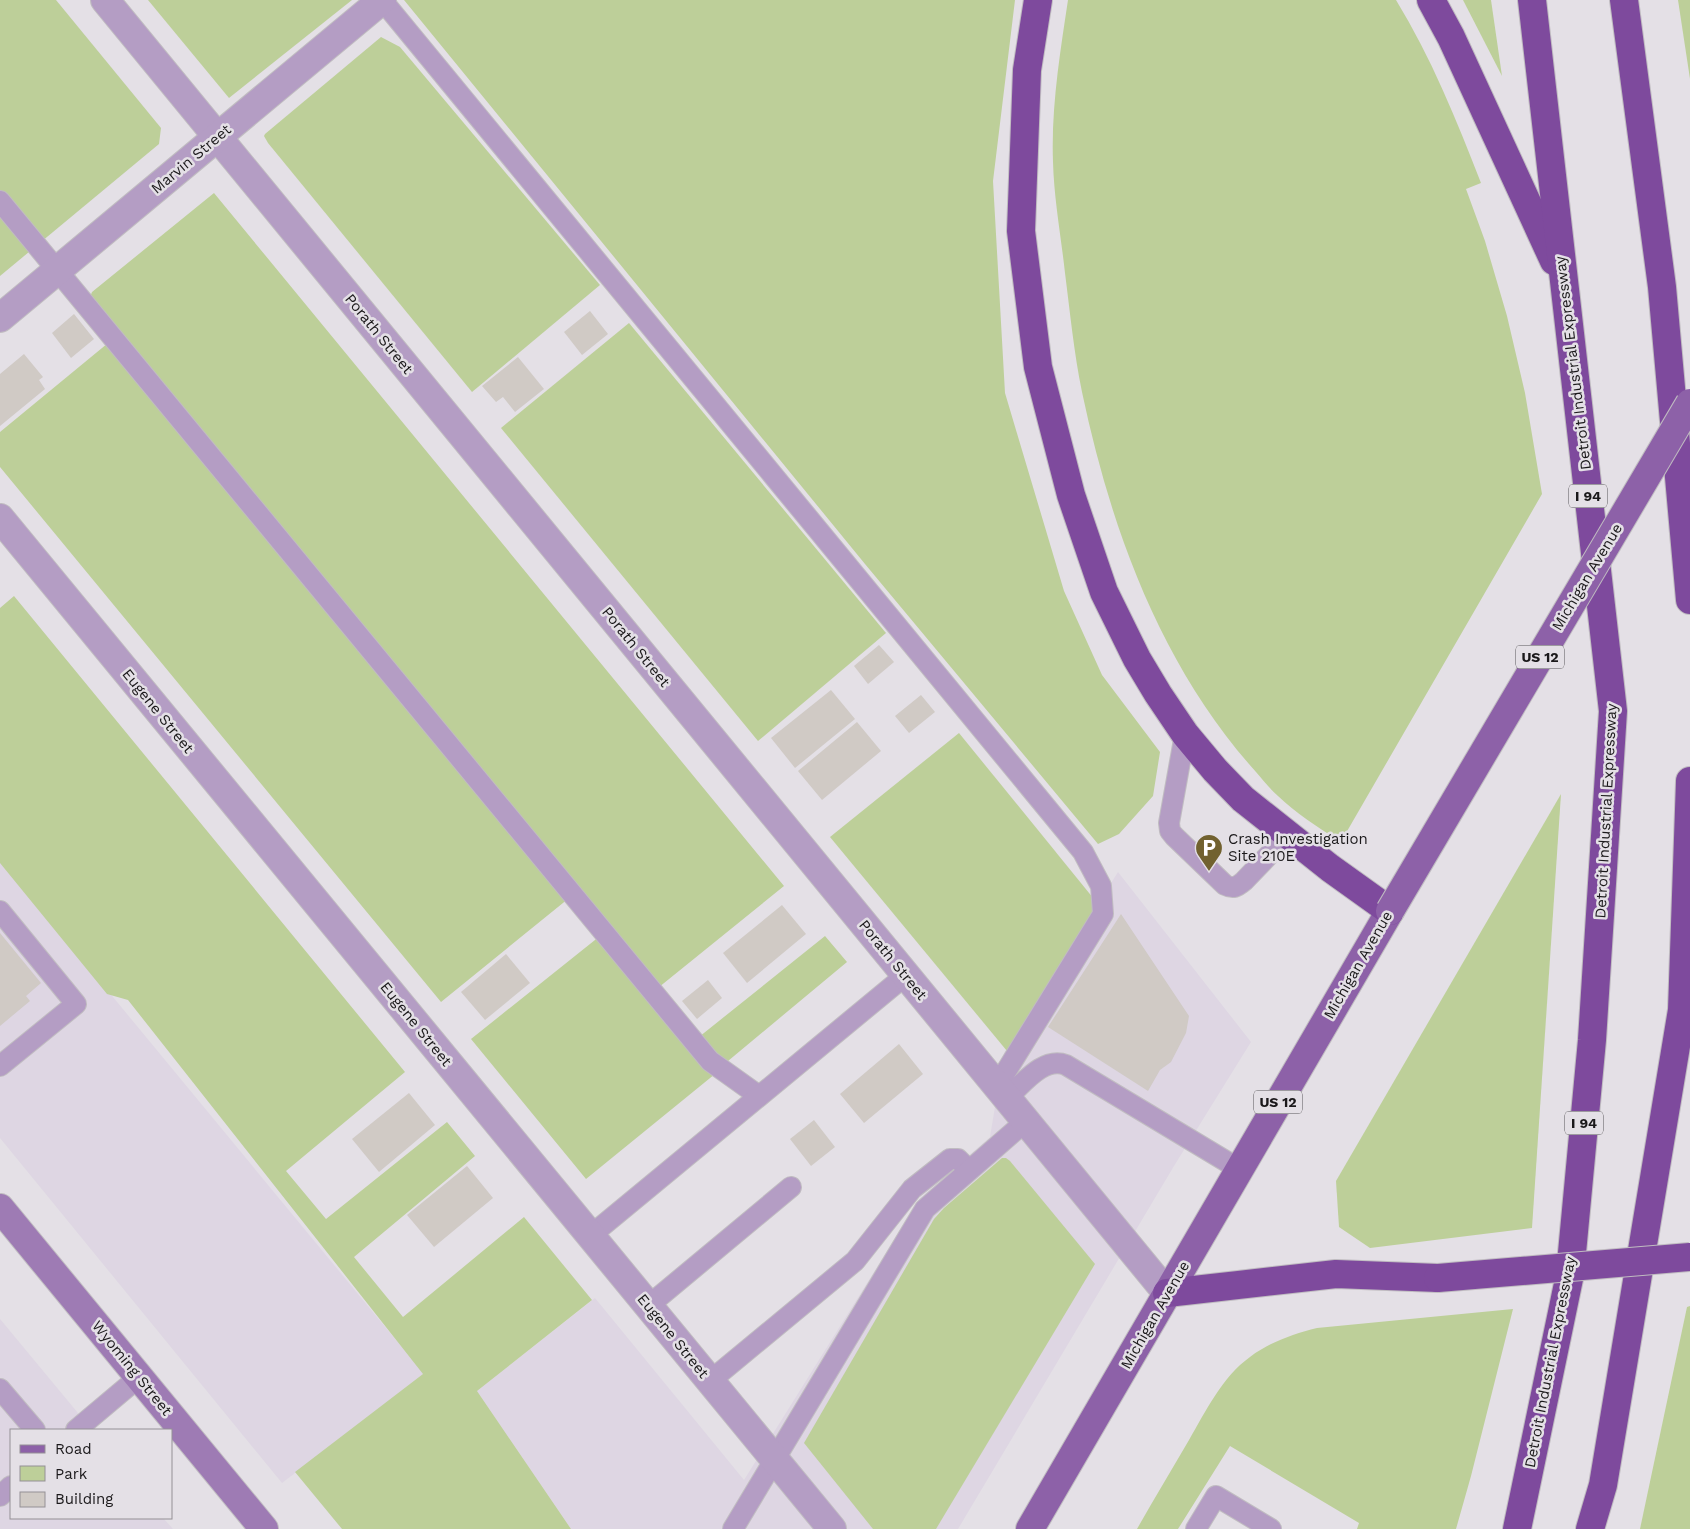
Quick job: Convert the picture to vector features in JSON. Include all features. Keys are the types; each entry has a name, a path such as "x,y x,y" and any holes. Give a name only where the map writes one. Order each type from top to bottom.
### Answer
{"highway":[{"path":"1038,0 1027,70 1021,231 1038,367 1071,495 1104,592 1137,659 1158,694 1185,734 1215,770 1243,799 1330,868 1390,911"},
{"path":"1431,0 1451,37 1563,281"},
{"name":"Detroit Industrial Expressway","path":"1517,1529 1570,1274 1592,1040 1614,712 1532,0"},
{"path":"1624,0 1662,287 1690,600"},
{"path":"1590,1529 1603,1485 1682,1010 1690,781"},
{"path":"1167,1294 1336,1274 1438,1278 1690,1258"}],"main road":[{"name":"Michigan Avenue","path":"1030,1529 1390,911 1690,403"},
{"name":"Wyoming Street","path":"0,1208 264,1529"}],"street":[{"name":"Porath Street","path":"105,0 1167,1294"},
{"name":"Marvin Street","path":"0,318 382,0"},
{"name":"Eugene Street","path":"0,518 832,1529"}],"lane":[{"path":"382,0 1083,852 1101,886 1103,914 1002,1092"},
{"path":"0,201 710,1061 759,1096"},
{"path":"1185,734 1169,823 1170,831 1174,836 1225,885 1231,888 1238,886 1244,881 1288,835"},
{"path":"0,911 76,1004 0,1066"},
{"path":"590,1236 906,975"},
{"path":"1002,1092 1040,1068 1059,1062 1239,1169"},
{"path":"733,1529 925,1209 1026,1122"},
{"path":"710,1381 855,1260 912,1189 950,1159 958,1159 969,1170"},
{"path":"648,1306 791,1187"},
{"path":"77,1429 139,1377"},
{"path":"0,1389 34,1429"},
{"path":"0,1496 10,1487"},
{"path":"1196,1529 1216,1496 1271,1529"}],"shaded area":[{"path":"0,860 424,1374 282,1483 0,1138"},
{"path":"1118,872 1251,1042 1174,1166 958,1529 571,1529 477,1391 595,1298 744,1480 920,1198 990,1137 1004,1053"},
{"path":"0,1319 91,1429 10,1429 10,1519 164,1519 173,1529 0,1529"}],"green space":[{"path":"0,0 56,0 161,128 159,144 0,276"},
{"path":"148,0 352,0 229,98"},
{"path":"404,0 1015,0 993,181 1005,393 1064,591 1102,675 1160,752 1153,796 1119,834 1098,844 865,564"},
{"path":"1068,0 1396,0 1432,67 1481,183 1466,189 1485,241 1507,316 1525,393 1542,494 1346,833 1338,840 1299,814 1272,790 1222,731 1193,687 1167,642 1144,594 1108,495 1079,377 1055,190 1053,142 1055,101"},
{"path":"1463,0 1491,0 1502,76"},
{"path":"1678,0 1690,0 1690,79"},
{"path":"381,37 400,47 600,285 472,392 264,136"},
{"path":"214,193 784,886 648,996 689,1045 825,936 847,962 728,1061 715,1074 586,1179 471,1039 610,928 579,890 441,1002 0,467 0,432 119,334 90,297 92,292"},
{"path":"629,323 886,633 758,741 501,428"},
{"path":"14,596 405,1072 286,1171 326,1219 447,1122 475,1156 354,1257 403,1317 524,1217 592,1300 477,1391 571,1529 342,1529 295,1472 423,1374 128,1000 107,994 0,863 0,608"},
{"path":"959,733 1098,904 1007,1051 830,837"},
{"path":"1561,794 1532,1228 1370,1248 1339,1227 1336,1181"},
{"path":"1002,1158 1010,1161 1095,1264 936,1529 873,1529 804,1443 934,1219 944,1208"},
{"path":"1690,1306 1690,1529 1640,1529 1687,1307"},
{"path":"1513,1309 1456,1529 1357,1529 1359,1523 1230,1446 1178,1529 1137,1529 1208,1406 1223,1384 1240,1365 1266,1347 1291,1336 1317,1328"}],"building":[{"path":"590,311 608,334 582,355 564,332"},
{"path":"74,314 94,339 71,358 52,333"},
{"path":"24,354 43,377 39,380 45,389 0,426 0,374"},
{"path":"518,357 544,389 515,412 503,397 496,402 482,386"},
{"path":"879,645 894,662 868,684 854,666"},
{"path":"831,690 855,719 795,768 771,738"},
{"path":"921,695 935,712 909,733 895,716"},
{"path":"857,722 881,751 822,800 798,771"},
{"path":"782,905 806,934 747,983 723,953"},
{"path":"1121,914 1189,1016 1186,1033 1171,1062 1160,1070 1148,1091 1048,1027"},
{"path":"0,933 41,983 26,996 30,1001 0,1026"},
{"path":"506,954 530,983 485,1020 461,992"},
{"path":"708,980 722,998 697,1019 682,1001"},
{"path":"899,1044 923,1074 864,1123 840,1094"},
{"path":"409,1093 435,1125 379,1172 352,1139"},
{"path":"814,1120 835,1147 811,1166 790,1139"},
{"path":"467,1166 493,1198 434,1247 407,1215"}],"place":[{"name":"Crash Investigation Site 210E","path":"1209,872"}]}
